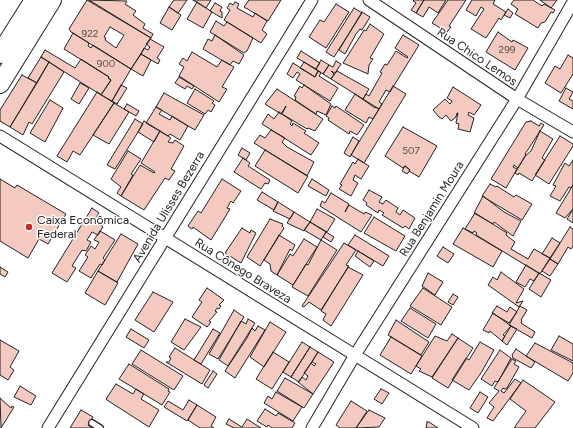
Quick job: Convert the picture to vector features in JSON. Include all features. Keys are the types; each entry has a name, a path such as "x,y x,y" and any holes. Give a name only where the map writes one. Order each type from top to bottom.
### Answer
{"main road":[{"path":"0,54 34,0"},
{"path":"0,84 52,0"}],"street":[{"name":"Avenida Ulisses Bezerra","path":"48,428 312,0"},
{"name":"Rua Chico Lemos","path":"369,0 517,99 573,132"},
{"name":"Rua Benjamin Moura","path":"312,428 356,355 517,99 573,2"},
{"name":"Rua Cônego Braveza","path":"0,136 473,428"}],"lane":[{"path":"92,423 100,428"}],"building":[{"path":"87,0 151,38 131,69 71,32 69,29","holes":["110,27 124,35 116,48 105,40 106,38 104,37"]},
{"path":"89,0 127,1 125,4 136,11 133,15 145,24 143,28 153,34 151,38"},
{"path":"174,0 187,0 178,13 169,7"},
{"path":"193,0 211,0 206,8"},
{"path":"249,0 281,0 268,21 244,7"},
{"path":"424,0 416,13 411,10 416,3 413,1"},
{"path":"424,0 446,0 438,13 429,7 423,17 416,13"},
{"path":"448,0 466,0 449,26 451,27 447,32 432,23"},
{"path":"472,0 495,0 493,4 506,12 501,20 499,18 486,38 471,29 484,9 481,7 476,16 466,10"},
{"path":"514,0 533,0 542,6 544,4 555,10 553,13 551,12 545,22 541,23 538,28 515,14 518,9 511,4"},
{"path":"540,0 557,0 551,8"},
{"path":"197,2 212,12 203,28 187,19"},
{"path":"235,2 239,4 237,8 253,17 255,13 267,21 262,30 267,34 261,43 224,20 230,10 227,8 230,3 233,5"},
{"path":"215,3 222,7 220,11 222,12 222,18 210,11"},
{"path":"336,4 349,12 326,48 309,37 320,20 324,22"},
{"path":"169,7 181,15 172,30 160,23"},
{"path":"354,8 362,13 334,57 326,52"},
{"path":"508,9 513,13 510,18 504,15"},
{"path":"362,12 370,17 362,30 360,29 356,34 345,54 339,50"},
{"path":"216,21 224,26 227,22 253,38 247,51 244,53 210,32"},
{"path":"370,24 384,34 370,58 373,59 369,65 368,74 343,63 364,30 366,31"},
{"path":"498,32 512,42 513,40 528,48 515,70 486,52"},
{"path":"73,33 89,43 88,46 91,48 93,45 131,69 112,101 101,95 111,80 108,78 109,77 64,49"},
{"path":"215,35 244,55 239,64 233,61 230,65 203,49 208,39 212,41"},
{"path":"403,35 419,45 390,92 386,90 379,102 382,104 379,109 363,99 366,94 369,96 382,73 380,72 385,64 387,65 396,51 407,58 408,57 395,48"},
{"path":"150,39 164,47 157,58 160,60 158,64 141,54 144,48 148,50 150,47 146,44"},
{"path":"45,50 75,68 81,59 109,77 108,78 111,80 101,95 41,57"},
{"path":"301,51 320,63 316,69 297,58"},
{"path":"192,52 217,67 222,60 234,67 222,87 227,89 219,102 179,76 184,67 179,64 183,58 187,61"},
{"path":"141,54 151,60 143,76 131,69"},
{"path":"568,55 573,58 573,74 561,93 545,83 555,66 560,69"},
{"path":"41,57 49,62 37,83 28,78"},
{"path":"321,60 329,65 323,74 316,69"},
{"path":"336,61 341,64 335,73 331,71 334,74 331,79 323,74 329,65 333,67"},
{"path":"49,62 64,72 32,124 29,122 23,135 10,127"},
{"path":"304,62 318,71 315,77 300,68"},
{"path":"293,63 315,77 318,71 321,73 319,76 338,88 330,101 296,80 300,74 297,72 293,78 287,74"},
{"path":"337,71 369,89 363,99 331,79"},
{"path":"22,75 37,83 10,127 0,121 0,110"},
{"path":"179,77 194,86 192,89 187,86 185,89 175,83"},
{"path":"80,83 89,88 79,104 71,99"},
{"path":"121,85 127,88 117,104 112,101"},
{"path":"304,85 331,104 326,115 317,111 316,114 295,100 296,97 294,96 300,86 302,88"},
{"path":"393,86 406,94 364,163 351,155"},
{"path":"453,87 481,105 474,115 469,112 468,115 474,118 470,132 458,129 459,124 456,123 458,113 451,121 446,115 442,119 433,110 445,99 450,104 452,101 447,98"},
{"path":"566,88 573,92 569,99 573,101 573,109 559,101"},
{"path":"195,89 214,101 212,103 215,105 211,112 208,110 205,114 187,103"},
{"path":"277,89 323,119 315,131 308,128 307,129 282,114 286,106 281,114 265,104"},
{"path":"97,92 114,103 80,155 73,151 67,162 57,156"},
{"path":"164,93 204,115 195,130 156,107"},
{"path":"355,94 375,108 379,109 373,119 369,117 366,123 345,110"},
{"path":"50,100 63,108 45,142 30,133"},
{"path":"114,103 129,112 109,144 93,135"},
{"path":"127,104 139,111 136,116 124,109"},
{"path":"332,106 335,108 336,106 364,125 357,135 350,131 349,134 328,120 329,118 326,116"},
{"path":"156,107 162,110 159,114 170,120 172,116 188,126 180,140 170,134 168,136 146,123"},
{"path":"279,112 292,121 290,124 292,126 293,123 306,131 304,133 319,143 311,155 262,124 268,114 274,119"},
{"path":"135,119 143,124 115,169 107,165"},
{"path":"144,121 160,131 154,142 138,132"},
{"path":"531,121 539,126 541,123 544,125 525,154 526,155 518,168 514,165 513,167 517,169 506,188 491,179 526,122"},
{"path":"403,127 437,146 419,177 409,171 410,170 405,166 403,168 385,156"},
{"path":"271,130 285,138 282,142 287,147 314,162 307,176 254,143 260,135 265,138"},
{"path":"160,131 171,138 168,142 173,143 175,140 184,146 171,169 175,171 169,180 165,178 144,210 121,196 140,165 154,173 155,172 141,163"},
{"path":"540,131 553,139 542,158 545,160 532,181 519,173 518,175 515,173 525,156 531,151"},
{"path":"560,136 573,144 573,146 549,184 535,175"},
{"path":"353,137 359,141 350,157 344,153"},
{"path":"242,148 250,153 246,160 238,155"},
{"path":"265,150 308,176 298,193 255,166"},
{"path":"128,151 141,159 131,174 133,175 121,196 117,193 121,187 111,179"},
{"path":"243,158 250,163 248,166 270,180 268,184 265,183 261,189 234,172"},
{"path":"358,159 369,166 361,179 355,175 353,180 358,183 351,196 339,189 342,185 340,184 353,162 355,164"},
{"path":"573,160 573,185 571,188 569,187 560,201 550,196 556,186 553,185 565,163 569,166"},
{"path":"405,166 410,170 407,174 402,171"},
{"name":"Caixa Econômica Federal","path":"0,179 15,188 17,185 66,214 48,244 39,239 28,258 0,241"},
{"path":"222,179 241,191 233,203 231,201 227,208 230,209 211,240 193,227 192,229 188,226 198,211 201,213"},
{"path":"312,179 329,190 326,196 308,186"},
{"path":"490,184 496,187 497,186 514,197 516,195 532,204 522,220 482,196"},
{"path":"573,185 573,209 565,218 556,213"},
{"path":"369,190 382,197 379,202 383,204 386,200 398,208 396,212 400,215 403,210 415,218 409,229 405,226 403,228 382,215 384,213 379,210 378,213 366,205 367,203 363,200"},
{"path":"262,192 278,202 274,210 257,200"},
{"path":"331,193 349,204 345,212 349,205 364,214 365,212 372,215 361,232 320,206 322,201 325,203"},
{"path":"483,196 504,212 521,221 513,236 494,222 493,224 474,213"},
{"path":"278,202 294,212 290,219 273,211"},
{"path":"92,208 99,213 94,220 103,227 98,235 92,232 87,240 91,242 86,251 82,250 72,266 76,268 67,282 52,273"},
{"path":"317,209 335,219 327,232 310,222"},
{"path":"573,209 573,223 567,219"},
{"path":"294,212 310,222 304,231 287,223"},
{"path":"475,213 507,233 506,235 515,242 511,249 528,259 534,249 550,258 540,274 476,235 477,233 474,231 473,233 465,229"},
{"path":"374,217 405,236 396,251 364,233"},
{"path":"270,219 283,224 282,226 284,228 260,266 247,257"},
{"path":"310,222 326,232 321,240 304,230"},
{"path":"570,227 573,229 573,246 571,249 568,247 558,264 550,259"},
{"path":"242,228 250,233 251,230 256,233 241,263 225,253"},
{"path":"463,228 502,251 493,267 453,244"},
{"path":"100,231 115,240 103,258 105,260 102,265 100,264 91,278 79,271 88,257 85,255 91,246 95,249 99,242 94,240"},
{"path":"326,232 334,237 331,242 323,237"},
{"path":"121,234 138,244 117,282 98,271"},
{"path":"279,235 295,245 292,251 290,249 277,275 271,271 270,264 264,260"},
{"path":"355,235 389,256 383,266 348,245"},
{"path":"552,238 560,243 550,258 542,254"},
{"path":"304,239 317,247 293,285 277,275 290,254 293,256"},
{"path":"321,240 337,250 308,296 292,287 306,264 308,265"},
{"path":"344,243 356,250 346,265 349,266 321,310 309,302 304,307 302,306"},
{"path":"443,247 454,254 448,263 437,256"},
{"path":"358,251 374,261 370,267 355,256"},
{"path":"550,259 558,264 550,276 542,271"},
{"path":"526,265 539,273 534,281 530,279 525,287 516,282"},
{"path":"0,267 8,272 5,277 0,274"},
{"path":"348,267 363,275 331,326 323,320 326,314 321,311"},
{"path":"98,271 118,283 105,305 85,293"},
{"path":"501,272 524,289 516,303 523,301 519,307 488,285 493,277 497,280"},
{"path":"428,273 443,282 435,295 422,286"},
{"path":"539,273 551,280 541,297 529,289"},
{"path":"207,288 224,300 219,305 221,306 219,309 217,308 215,311 217,312 209,321 211,322 207,327 192,317 202,302 199,300"},
{"path":"423,288 452,307 441,325 410,306"},
{"path":"153,292 173,302 154,332 135,320"},
{"path":"453,294 458,297 453,305 448,302"},
{"path":"497,306 507,312 510,307 517,312 509,323 492,313"},
{"path":"520,306 527,310 521,320 521,323 535,332 532,338 509,325"},
{"path":"410,308 436,324 428,338 401,321"},
{"path":"234,310 244,317 218,359 209,354"},
{"path":"493,313 511,326 503,335 505,336 502,341 490,331 489,333 483,330"},
{"path":"185,319 201,327 184,350 171,342"},
{"path":"248,319 255,323 228,366 219,360 241,321 246,324"},
{"path":"396,320 429,342 421,355 388,335"},
{"path":"270,322 286,332 264,367 250,357"},
{"path":"258,326 265,330 235,378 225,371 252,328 255,331"},
{"path":"511,326 517,329 507,345 502,341"},
{"path":"131,329 149,340 144,348 126,337"},
{"path":"213,329 220,333 201,364 194,360"},
{"path":"452,334 458,338 432,377 419,371 421,369 416,366 435,336 447,341"},
{"path":"559,336 573,344 573,361 551,350"},
{"path":"391,337 422,356 411,374 380,355"},
{"path":"458,338 473,348 448,388 432,378"},
{"path":"0,340 19,351 10,367 14,370 8,380 0,375"},
{"path":"302,342 310,347 291,377 283,372"},
{"path":"480,342 494,350 469,390 452,380 466,358 469,360"},
{"path":"535,343 573,363 573,373 568,381 526,356"},
{"path":"310,347 318,352 299,382 291,377"},
{"path":"175,348 210,370 202,384 166,362 169,362 171,358 169,357"},
{"path":"516,349 535,362 531,368 513,358 512,355"},
{"path":"141,350 183,376 174,390 132,364"},
{"path":"500,350 511,358 498,382 495,381 492,386 481,379"},
{"path":"273,352 289,362 272,389 256,379"},
{"path":"318,352 334,362 313,394 298,382 302,377 306,380 308,376 304,373 311,363 314,366 316,364 312,362"},
{"path":"512,359 516,361 514,364 519,367 507,388 503,388 501,391 504,393 515,379 521,383 493,421 487,418 494,407 489,403 499,391 494,388"},
{"path":"129,364 169,389 168,391 170,392 162,405 119,379"},
{"path":"213,371 217,374 208,388 204,385"},
{"path":"285,378 313,394 304,408 277,391"},
{"path":"523,380 555,402 535,428 514,428 526,411 510,399"},
{"path":"116,384 133,394 136,389 144,394 141,399 159,410 149,427 106,399"},
{"path":"20,386 36,396 31,405 14,397"},
{"path":"381,389 389,393 382,404 374,399"},
{"path":"276,392 302,407 293,421 264,403 268,396 272,399"},
{"path":"480,392 488,397 478,413 470,408"},
{"path":"0,398 11,408 12,406 14,407 1,428"},
{"path":"189,400 197,405 187,421 164,407 168,401 183,410"},
{"path":"351,401 367,411 356,428 340,428 336,425"},
{"path":"197,405 216,417 211,426 214,428 200,428 188,420"},
{"path":"265,409 276,416 278,413 295,423 292,428 272,428 268,425 267,427 257,421"},
{"path":"81,410 93,417 88,425 93,428 70,428"},
{"path":"369,410 385,418 379,427 356,428"},
{"path":"229,419 242,427 247,419 261,428 234,428 226,424"},
{"path":"427,422 429,422 438,428 426,428"}],"place":[{"name":"Caixa Econômica Federal","path":"29,227"}]}
